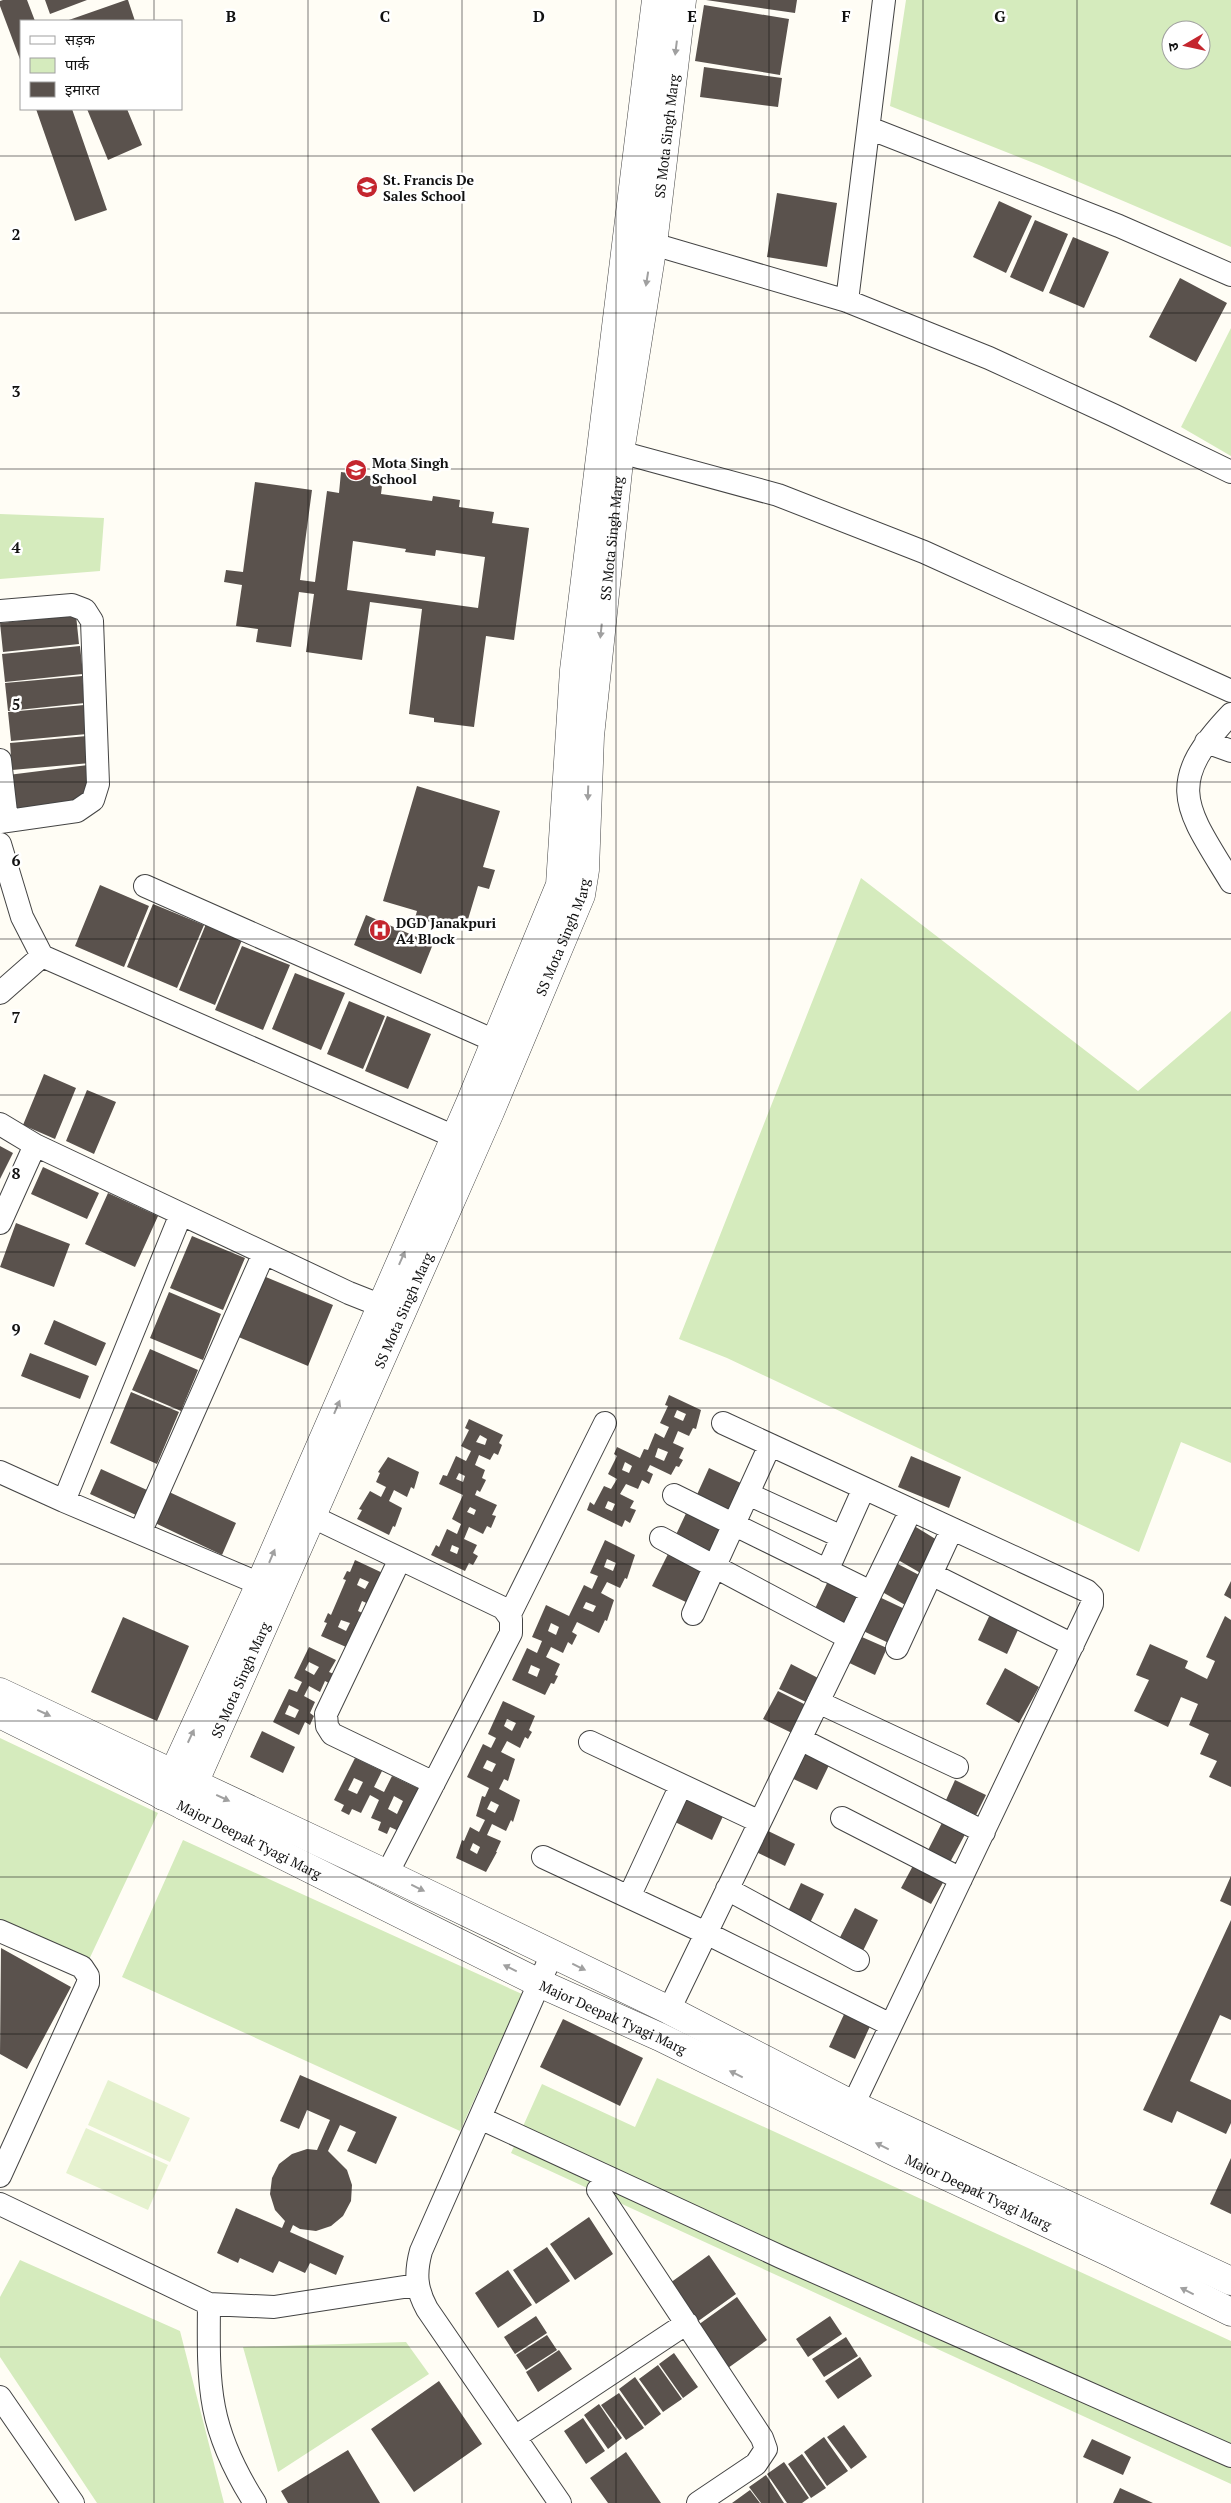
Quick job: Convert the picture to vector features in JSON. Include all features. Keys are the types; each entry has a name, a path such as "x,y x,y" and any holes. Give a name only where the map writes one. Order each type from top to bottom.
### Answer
{"street":[{"path":"847,301 884,0"},
{"name":"SS Mota Singh Marg","path":"179,1790 260,1584 490,1112 581,895 610,451 635,167 669,3"},
{"name":"SS Mota Singh Marg","path":"179,1790 313,1517 392,1310 455,1137 560,885 574,670 610,451 653,244 661,175 669,3"},
{"path":"869,128 1119,226 1231,275"},
{"path":"635,167 661,175"},
{"path":"653,244 847,301 989,358 1231,472"},
{"path":"610,451 778,495 924,552 1231,691"},
{"path":"0,611 72,605 85,610 92,621 98,784 93,800 78,811 3,821 0,760"},
{"path":"1231,714 1206,742 1192,765 1187,796 1196,825 1231,882"},
{"path":"1206,742 1231,752"},
{"path":"0,844 20,910 42,956 455,1137"},
{"path":"145,886 495,1041"},
{"path":"0,993 42,956"},
{"path":"0,1124 36,1145 264,1253 392,1310"},
{"path":"1,1217 36,1145"},
{"path":"64,1502 182,1214"},
{"path":"140,1533 264,1253"},
{"path":"510,1614 605,1423"},
{"path":"723,1423 1087,1591 1092,1596 1092,1604 1073,1645 853,2105"},
{"path":"693,1614 770,1445"},
{"path":"0,1472 64,1502 260,1584"},
{"path":"827,1571 864,1488"},
{"path":"748,1494 842,1538"},
{"path":"674,1495 871,1592"},
{"path":"669,2010 911,1510"},
{"path":"313,1517 503,1608 510,1614 513,1626 387,1874"},
{"path":"897,1648 952,1529"},
{"path":"662,1538 849,1638"},
{"path":"400,1559 326,1714 326,1726 332,1734 434,1783"},
{"path":"930,1574 1073,1645"},
{"name":"Major Deepak Tyagi Marg","path":"0,1692 539,1983 660,2037 899,2154 1111,2253 1231,2312"},
{"path":"818,1702 957,1767"},
{"name":"Major Deepak Tyagi Marg","path":"0,1714 179,1790 387,1874 669,2010 853,2105 1231,2280"},
{"path":"800,1739 984,1832"},
{"path":"590,1742 760,1822"},
{"path":"629,1897 681,1785"},
{"path":"842,1818 961,1879"},
{"path":"543,1857 706,1933 892,2025"},
{"path":"727,1889 858,1960"},
{"path":"0,1931 82,1967 88,1976 88,1983 0,2176"},
{"path":"552,1954 421,2252 416,2268 417,2285 427,2309 560,2503"},
{"path":"480,2118 781,2257 1231,2456"},
{"path":"598,2190 762,2438 766,2449 756,2464 698,2503"},
{"path":"0,2204 209,2304 274,2307 417,2285"},
{"path":"209,2304 208,2370 216,2421 232,2463 256,2503"},
{"path":"515,2437 686,2323"},
{"path":"0,2397 73,2503"}],"green space":[{"path":"906,0 1231,0 1231,247 1039,165 890,106"},
{"path":"1231,328 1231,456 1181,427"},
{"path":"0,514 104,518 100,571 0,579"},
{"path":"861,878 1138,1091 1231,1011 1231,1463 1181,1442 1139,1552 727,1358 679,1339"},
{"path":"0,1738 158,1813 86,1966 0,1926"},
{"path":"183,1840 522,1994 460,2131 122,1977"},
{"path":"657,2078 1231,2341 1231,2484 511,2153 542,2084 635,2127"},
{"path":"108,2080 190,2118 170,2162 88,2125"},
{"path":"86,2128 168,2165 148,2210 66,2173"},
{"path":"20,2260 180,2331 224,2503 97,2503 0,2357 0,2297"},
{"path":"406,2342 429,2374 278,2472 243,2347"}],"building":[{"path":"27,0 35,20 20,20 20,59 0,6 0,1"},
{"path":"45,0 87,0 50,14"},
{"path":"128,0 135,20 69,20"},
{"path":"706,0 797,0 795,13"},
{"path":"704,5 789,19 780,75 695,61"},
{"path":"704,67 782,78 778,107 700,97"},
{"path":"36,110 72,110 107,210 75,221"},
{"path":"87,110 127,110 142,145 108,160"},
{"path":"777,193 837,203 827,267 767,257"},
{"path":"999,201 1032,216 1006,273 973,257"},
{"path":"1035,220 1068,234 1043,292 1010,277"},
{"path":"1073,237 1109,252 1084,308 1049,293"},
{"path":"1180,278 1227,303 1196,362 1149,337"},
{"path":"341,472 383,478 381,494 432,501 433,496 460,500 459,507 494,512 492,523 529,528 514,640 486,636 474,727 434,722 434,718 409,714 422,609 370,602 362,660 306,652 314,594 299,592 291,647 256,642 258,629 236,626 242,585 224,582 226,570 243,572 255,482 312,490 300,580 315,582 327,491 339,493","holes":["353,541 406,549 405,552 435,556 436,550 485,557 478,608 347,590"]},
{"path":"76,615 79,644 3,652 0,623"},
{"path":"80,646 83,674 5,682 2,654"},
{"path":"82,676 85,703 8,711 5,683"},
{"path":"84,705 87,734 11,741 8,712"},
{"path":"87,736 90,763 12,770 10,743"},
{"path":"88,765 92,800 12,809 8,775"},
{"path":"417,786 500,811 483,867 495,870 489,889 478,886 466,926 440,918 437,924 415,918 417,911 383,901"},
{"path":"100,885 149,906 124,967 75,946"},
{"path":"153,904 204,925 177,988 127,967"},
{"name":"DGD Janakpuri A4 Block","path":"366,915 433,944 421,974 354,945"},
{"path":"206,924 242,940 215,1005 179,990"},
{"path":"242,946 290,965 263,1030 215,1010"},
{"path":"295,973 345,993 321,1050 272,1029"},
{"path":"349,1001 385,1016 363,1069 327,1054"},
{"path":"387,1016 431,1034 408,1089 365,1071"},
{"path":"44,1074 76,1088 55,1139 23,1125"},
{"path":"87,1090 116,1102 94,1154 66,1141"},
{"path":"0,1146 13,1153 0,1179"},
{"path":"43,1167 99,1193 87,1219 31,1194"},
{"path":"108,1193 158,1216 135,1267 85,1244"},
{"path":"16,1223 70,1244 54,1287 0,1267"},
{"path":"192,1236 245,1258 223,1310 170,1288"},
{"path":"261,1275 333,1305 308,1366 236,1336"},
{"path":"169,1292 221,1314 203,1360 150,1338"},
{"path":"54,1320 106,1343 96,1366 44,1344"},
{"path":"150,1349 198,1370 181,1411 132,1390"},
{"path":"30,1353 89,1376 80,1399 21,1376"},
{"path":"131,1392 179,1412 157,1464 110,1443"},
{"path":"669,1395 701,1410 696,1429 693,1428 689,1436 678,1431 673,1443 684,1448 679,1458 683,1460 679,1467 676,1466 671,1475 650,1465 647,1471 653,1474 649,1484 642,1480 638,1489 626,1484 620,1494 634,1501 630,1508 636,1510 630,1523 625,1520 622,1527 587,1510 590,1502 594,1505 604,1486 611,1489 617,1479 608,1474 617,1456 614,1454 617,1447 640,1458 644,1449 648,1450 655,1433 664,1438 669,1427 660,1423 668,1406 665,1405","holes":["677,1410 686,1414 683,1421 674,1417","658,1448 668,1452 664,1461 655,1457","625,1462 632,1466 629,1473 622,1470","608,1501 615,1504 612,1511 605,1508"]},
{"path":"469,1419 503,1435 499,1443 502,1445 498,1455 494,1453 490,1460 479,1455 475,1465 485,1470 482,1478 486,1480 480,1492 477,1490 475,1495 497,1505 492,1515 496,1516 491,1528 487,1526 483,1534 469,1527 464,1539 477,1545 473,1553 478,1556 473,1565 469,1563 465,1571 431,1555 436,1545 439,1547 447,1529 457,1534 461,1524 452,1519 463,1495 439,1484 443,1475 447,1476 456,1456 466,1461 471,1451 461,1446 469,1430 465,1428","holes":["480,1435 487,1439 485,1445 476,1442","459,1473 465,1476 463,1482 456,1479","470,1507 476,1510 474,1515 467,1512","452,1545 459,1548 457,1554 450,1551"]},
{"path":"911,1456 961,1477 949,1508 898,1487"},
{"path":"388,1457 419,1472 414,1489 411,1487 407,1497 394,1490 389,1501 402,1508 395,1527 393,1526 389,1535 357,1519 362,1510 359,1509 370,1491 381,1497 386,1487 376,1482 380,1473 378,1472"},
{"path":"709,1468 745,1485 730,1516 695,1499"},
{"path":"101,1469 147,1490 136,1515 90,1494"},
{"path":"167,1491 236,1523 222,1555 153,1522"},
{"path":"689,1507 729,1526 713,1560 673,1541"},
{"path":"911,1524 942,1543 924,1575 893,1557"},
{"path":"605,1540 635,1555 627,1579 625,1578 620,1588 607,1582 601,1593 614,1600 607,1621 605,1620 599,1633 577,1622 572,1632 577,1635 572,1645 568,1642 563,1653 551,1647 546,1657 560,1664 555,1675 558,1676 554,1684 551,1683 545,1695 512,1680 527,1648 537,1653 542,1641 532,1637 546,1605 569,1616 584,1585 592,1589 598,1576 590,1573","holes":["607,1559 616,1563 613,1571 604,1567","586,1602 596,1606 593,1612 583,1608","551,1623 559,1627 556,1635 548,1631","531,1665 540,1669 537,1677 528,1673"]},
{"path":"671,1548 706,1565 688,1603 652,1586"},
{"path":"355,1560 387,1575 373,1606 362,1601 358,1611 369,1616 353,1650 321,1636 327,1623 324,1622 328,1613 331,1615 346,1580 343,1579 347,1571 350,1572","holes":["360,1578 369,1582 365,1589 357,1585","341,1620 350,1623 346,1631 338,1627"]},
{"path":"892,1561 923,1577 907,1606 877,1589"},
{"path":"829,1579 865,1596 848,1632 812,1615"},
{"path":"1231,1581 1231,1599 1224,1595"},
{"path":"875,1595 909,1611 893,1645 859,1629"},
{"path":"993,1608 1022,1621 1007,1654 978,1640"},
{"path":"1225,1616 1231,1620 1231,1787 1209,1777 1217,1761 1200,1754 1209,1734 1189,1725 1198,1704 1181,1697 1168,1727 1134,1711 1149,1680 1136,1675 1150,1644 1188,1661 1185,1668 1207,1679 1215,1661 1206,1657"},
{"path":"123,1617 189,1646 157,1721 91,1692"},
{"path":"855,1634 887,1648 875,1675 843,1660"},
{"path":"309,1647 336,1660 329,1672 336,1675 331,1684 325,1681 320,1692 309,1686 304,1696 315,1702 310,1713 314,1716 310,1725 305,1722 299,1735 273,1722 289,1689 297,1692 302,1682 294,1678","holes":["309,1662 319,1667 314,1675 305,1670","289,1705 299,1710 295,1718 285,1714"]},
{"path":"791,1664 820,1679 808,1703 779,1689"},
{"path":"1005,1668 1039,1687 1019,1723 986,1704"},
{"path":"778,1691 808,1706 794,1734 763,1719"},
{"path":"503,1701 535,1716 529,1730 532,1732 528,1739 525,1737 520,1748 507,1741 501,1752 515,1759 508,1781 504,1779 499,1789 520,1800 513,1822 511,1820 506,1831 492,1824 487,1835 501,1841 486,1872 456,1858 462,1840 464,1841 470,1827 479,1832 485,1820 476,1816 482,1796 485,1797 489,1788 467,1777 483,1744 491,1748 496,1738 488,1734","holes":["507,1719 516,1723 512,1731 504,1726","487,1760 496,1764 492,1772 483,1768","491,1801 499,1805 495,1813 487,1809","473,1843 480,1847 477,1854 470,1850"]},
{"path":"262,1731 295,1747 283,1773 250,1757"},
{"path":"799,1743 832,1759 817,1790 785,1775"},
{"path":"355,1758 382,1771 374,1787 384,1792 392,1776 424,1791 403,1833 390,1827 387,1834 378,1830 381,1822 371,1818 379,1800 370,1795 361,1813 352,1809 349,1815 341,1811 344,1805 334,1800","holes":["354,1778 363,1782 357,1794 348,1790","394,1796 403,1801 397,1814 388,1809"]},
{"path":"955,1780 986,1795 976,1815 946,1800"},
{"path":"687,1796 724,1814 712,1840 675,1822"},
{"path":"946,1815 969,1827 948,1866 926,1854"},
{"path":"762,1828 795,1844 785,1866 752,1850"},
{"path":"915,1862 945,1879 931,1904 901,1888"},
{"path":"1231,1876 1231,1906 1220,1901"},
{"path":"801,1883 824,1894 807,1929 785,1918"},
{"path":"855,1908 878,1920 860,1957 836,1945"},
{"path":"1231,1920 1231,2020 1220,2015 1190,2081 1231,2100 1231,2123 1226,2134 1177,2111 1172,2123 1143,2110"},
{"path":"1,1948 71,1987 27,2069 0,2054"},
{"path":"846,2010 872,2022 855,2059 829,2047"},
{"path":"563,2019 643,2058 620,2106 540,2067"},
{"path":"300,2075 397,2117 376,2164 347,2151 356,2132 340,2125 328,2151 347,2170 352,2185 351,2201 343,2216 331,2226 316,2231 300,2229 293,2225 290,2232 344,2256 336,2275 310,2263 305,2273 279,2261 273,2273 240,2258 238,2263 217,2253 236,2208 282,2228 285,2221 275,2210 270,2194 272,2178 279,2164 292,2154 307,2149 317,2150 330,2120 307,2110 299,2129 280,2121"},
{"path":"1231,2158 1231,2214 1210,2204"},
{"path":"589,2217 613,2254 575,2280 550,2244"},
{"path":"547,2247 570,2281 536,2304 513,2270"},
{"path":"709,2255 736,2294 697,2322 670,2283"},
{"path":"508,2270 532,2305 498,2328 475,2293"},
{"path":"737,2297 767,2340 728,2368 698,2325"},
{"path":"536,2316 547,2333 515,2354 504,2337"},
{"path":"830,2316 842,2334 808,2357 796,2339"},
{"path":"547,2335 557,2350 526,2370 516,2355"},
{"path":"846,2337 858,2356 824,2377 812,2359"},
{"path":"559,2350 572,2369 538,2392 526,2372"},
{"path":"674,2353 698,2387 683,2398 659,2364"},
{"path":"860,2357 872,2376 838,2399 825,2381"},
{"path":"658,2365 682,2399 663,2412 639,2379"},
{"path":"635,2377 661,2414 645,2426 619,2389"},
{"path":"439,2381 482,2444 414,2492 371,2429"},
{"path":"619,2393 644,2428 626,2440 601,2405"},
{"path":"599,2404 622,2438 608,2449 584,2415"},
{"path":"583,2418 605,2451 586,2464 564,2431"},
{"path":"844,2425 867,2457 851,2469 827,2437"},
{"path":"824,2437 848,2471 827,2486 804,2452"},
{"path":"1092,2439 1131,2457 1123,2475 1083,2457"},
{"path":"348,2450 380,2503 288,2503 281,2491"},
{"path":"626,2452 661,2503 608,2503 590,2478"},
{"path":"802,2454 826,2488 811,2498 788,2464"},
{"path":"784,2462 809,2498 802,2503 787,2503 767,2474"},
{"path":"766,2475 784,2503 761,2503 749,2487"},
{"path":"1120,2488 1153,2503 1113,2503"},
{"path":"750,2490 760,2503 732,2503"}],"place":[{"name":"St. Francis De Sales School","path":"367,187"},
{"name":"Mota Singh School","path":"356,470"},
{"name":"DGD Janakpuri A4 Block","path":"380,930"}]}
